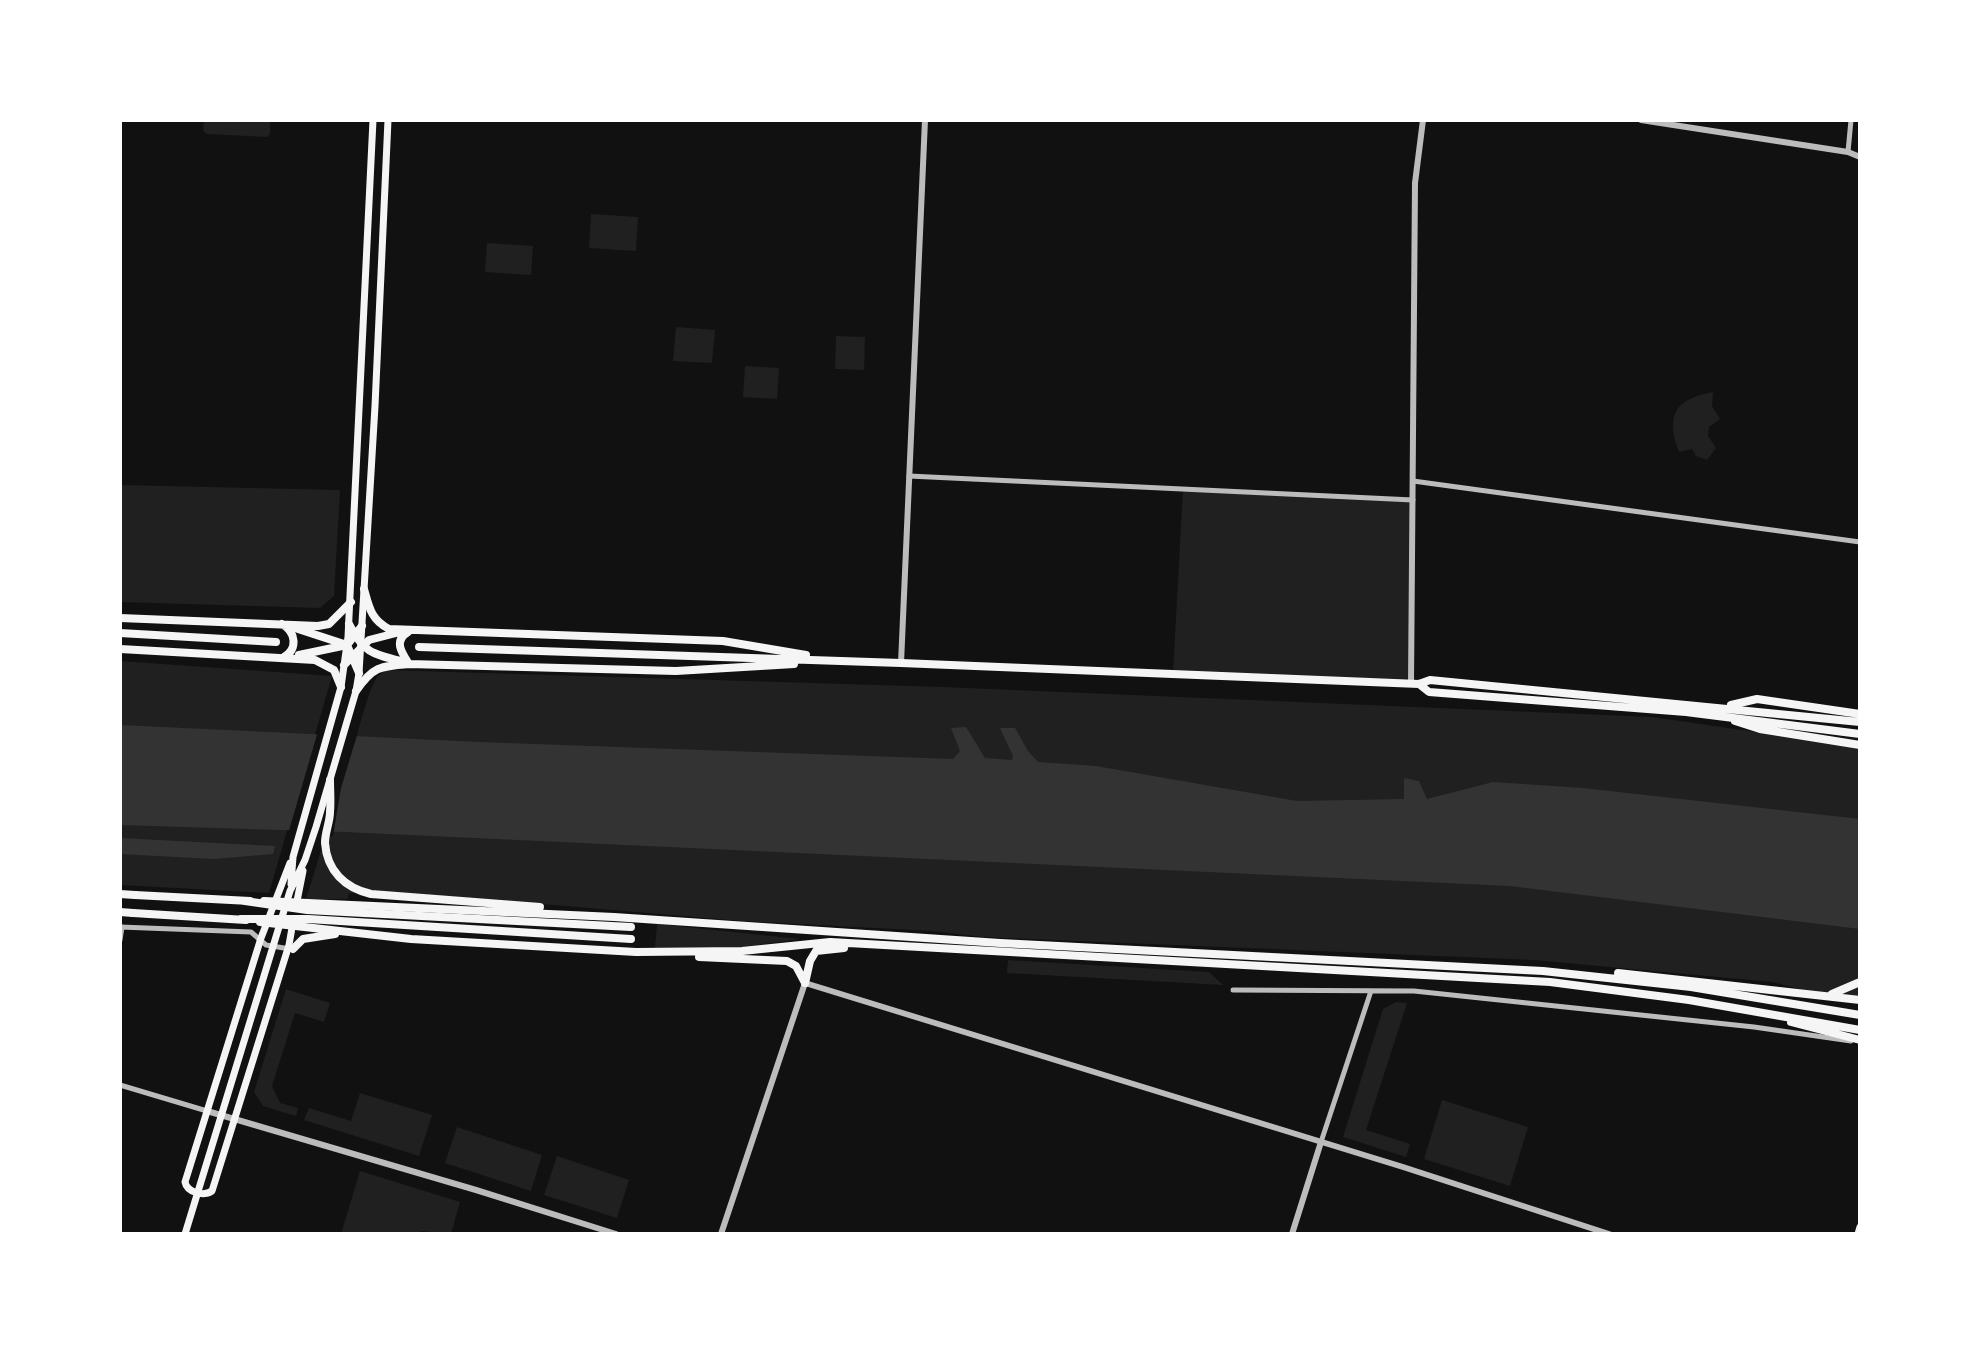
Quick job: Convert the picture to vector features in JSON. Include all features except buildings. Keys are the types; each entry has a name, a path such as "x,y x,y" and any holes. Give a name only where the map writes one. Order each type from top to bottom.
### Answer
{"main road":[{"path":"373,120 351,602 341,687 293,857 261,938 185,1182 191,1190 203,1194 212,1191 289,945 305,860 356,691 362,645 388,120"},
{"path":"364,589 376,621 389,629 723,641 834,660"},
{"path":"120,618 329,624 351,602"},
{"path":"282,624 347,645 359,673"},
{"path":"282,624 292,632 294,641 287,658"},
{"path":"349,624 362,645 375,655 409,664"},
{"path":"287,658 347,645 362,626"},
{"path":"344,665 362,645 382,636 412,630"},
{"path":"409,664 399,644 404,634 412,630"},
{"path":"120,633 276,642"},
{"path":"419,647 834,660 1415,684 1430,680 1723,712 1860,722"},
{"path":"120,649 322,662 339,677 341,687"},
{"path":"356,691 365,677 381,666 409,664 676,671 834,660"},
{"path":"1723,712 1757,699 1860,714"},
{"path":"1723,712 1860,734"},
{"path":"1723,712 1747,726 1860,745"},
{"path":"330,780 330,811 325,842 330,864 347,886 371,894 475,901 614,917"},
{"path":"290,891 293,857"},
{"path":"185,1234 290,891 305,860"},
{"path":"120,894 384,904 944,937 1000,943 1587,975 1774,999 1860,1015"},
{"path":"245,901 307,910 631,927"},
{"path":"120,912 241,919 308,919 631,939"},
{"path":"241,919 411,939 787,961 796,966 805,983"},
{"path":"293,949 303,939 344,931"},
{"path":"670,953 742,951 830,942 1550,982 1649,994 1860,1030"},
{"path":"805,983 813,955 821,948 949,950"},
{"path":"1587,975 1616,973 1860,1000"},
{"path":"1830,995 1860,982"},
{"path":"1740,1009 1860,1042"},
{"path":"1858,1234 1860,1227"}],"street":[{"path":"901,663 925,120"},
{"path":"1415,684 1415,183 1423,120"},
{"path":"1641,120 1848,152 1860,157"},
{"path":"1848,152 1851,120"},
{"path":"909,476 1413,500"},
{"path":"1413,481 1860,542"},
{"path":"120,940 121,927 251,932 266,945 293,949"},
{"path":"721,1234 805,983 1609,1234"},
{"path":"1233,990 1414,991 1754,1027 1860,1042"},
{"path":"1292,1234 1371,991"},
{"path":"120,1085 616,1234"}],"shaded area":[{"path":"204,120 270,120 270,134 267,137 207,134 203,131"},
{"path":"591,214 638,217 636,251 589,248"},
{"path":"487,243 533,246 531,275 485,272"},
{"path":"676,327 715,330 712,363 673,361"},
{"path":"836,336 865,337 864,370 835,369"},
{"path":"745,366 779,368 777,399 743,397"},
{"path":"1713,392 1712,406 1720,419 1709,427 1708,436 1716,448 1707,460 1696,456 1692,449 1679,452 1673,428 1676,411 1690,399"},
{"path":"120,485 340,490 334,596 320,608 120,602"},
{"path":"1183,489 1413,500 1411,684 1173,673"},
{"path":"120,661 332,676 269,893 120,885"},
{"path":"386,670 943,687 1652,717 1860,747 1860,1004 1772,982 1534,960 983,937 483,899 349,893 348,899 306,899 370,691 377,677"},
{"path":"120,725 953,759 960,751 951,728 966,727 985,758 1012,760 1000,728 1015,728 1038,762 1096,766 1297,801 1404,799 1404,778 1419,781 1427,799 1493,782 1583,788 1860,819 1860,929 1510,886 345,832 120,825"},
{"path":"120,838 275,846 273,854 214,859 120,854"},
{"path":"657,924 800,939 742,947 655,948"},
{"path":"1008,960 1209,972 1223,985 1007,973"},
{"path":"286,989 330,1003 324,1022 295,1013 272,1086 280,1103 298,1108 296,1116 263,1106 254,1092"},
{"path":"1396,1002 1407,1003 1366,1130 1410,1144 1406,1157 1343,1137 1383,1009"},
{"path":"360,1093 432,1115 419,1156 304,1120 309,1108 351,1121"},
{"path":"1442,1100 1528,1127 1510,1186 1424,1159"},
{"path":"457,1127 542,1155 531,1191 445,1163"},
{"path":"557,1156 629,1180 617,1218 544,1195"},
{"path":"360,1171 460,1202 451,1234 421,1231 420,1234 341,1234"}],"pier":[{"path":"318,731 358,732 341,788 333,836 288,834"}]}
